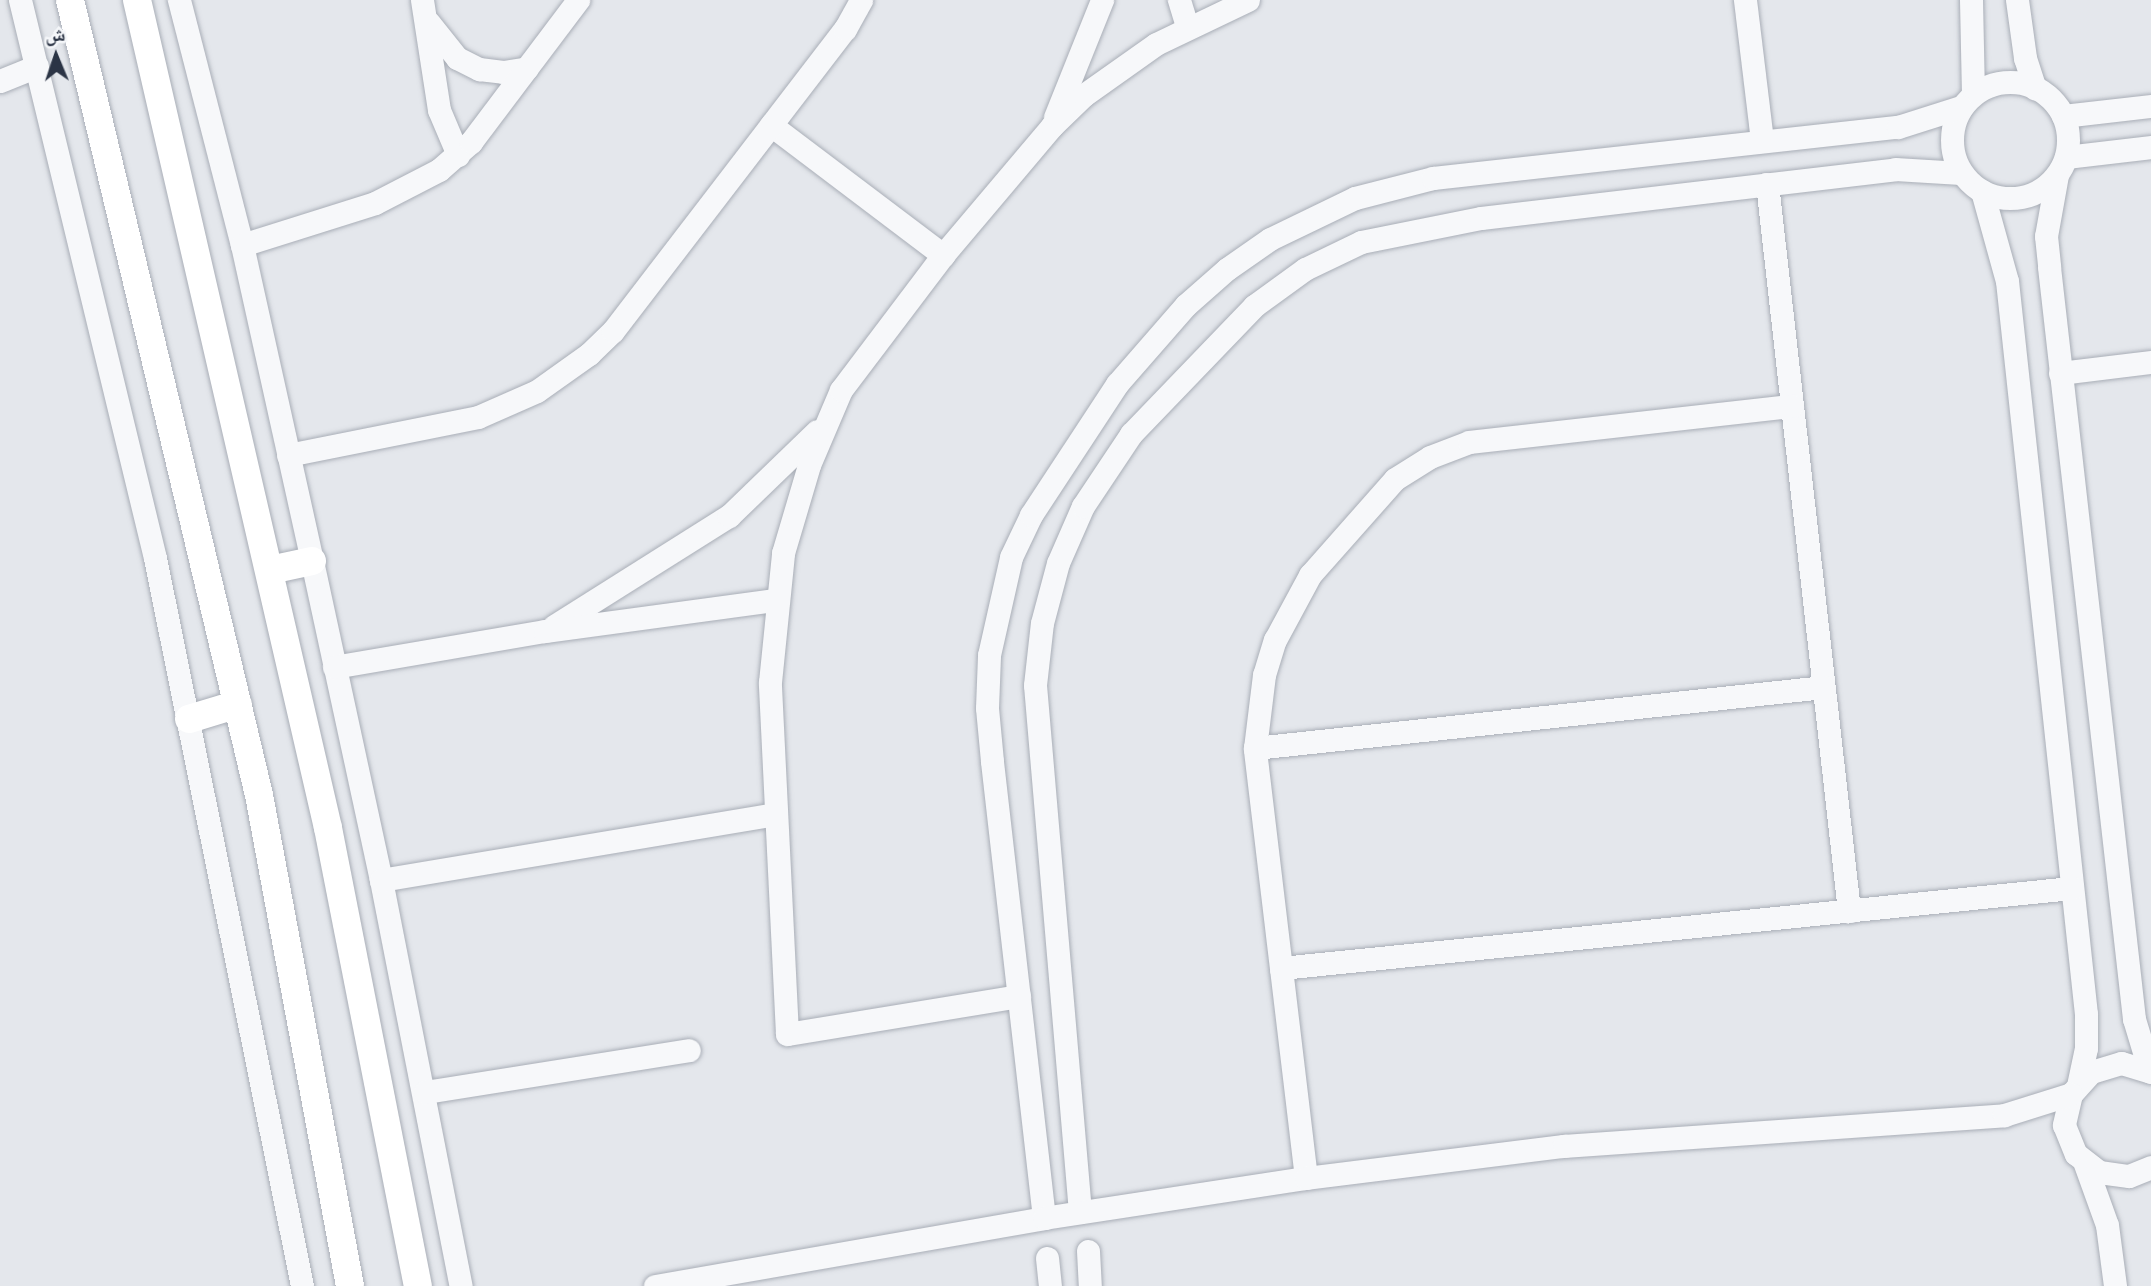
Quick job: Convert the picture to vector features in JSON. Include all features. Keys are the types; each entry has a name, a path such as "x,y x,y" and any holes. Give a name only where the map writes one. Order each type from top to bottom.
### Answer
{"main road":[{"path":"70,0 259,795 350,1286"},
{"path":"137,0 328,828 418,1286"},
{"path":"270,570 312,561"},
{"path":"189,719 238,704"}],"street":[{"path":"20,0 189,719 302,1286"},
{"path":"179,0 242,245 382,880 461,1286"},
{"path":"242,245 397,194 457,155 578,0"},
{"path":"288,455 478,417 564,374 613,331 845,29 861,0"},
{"path":"1052,126 1102,0"},
{"path":"1180,0 1187,26"},
{"path":"1018,996 787,1034 770,682 775,600 794,508 825,422 859,360 1052,126 1119,68 1187,26 1248,0"},
{"path":"1745,0 1762,141"},
{"path":"1970,0 1967,100 1952,128 1952,151 1961,173 1982,191 2002,198 2022,197 2061,166 2151,147"},
{"path":"2017,0 2025,58 2035,88"},
{"path":"424,10 439,110 457,155"},
{"path":"424,10 457,58 503,72 527,68"},
{"path":"0,80 37,66"},
{"path":"1044,1218 987,708 998,602 1011,557 1031,515 1084,429 1149,346 1227,270 1270,239 1355,198 1433,178 1915,124 1967,100 1993,84 2014,82 2035,88 2052,100 2063,117 2068,136 2046,236 2134,1019 2151,1072"},
{"path":"2063,117 2151,106"},
{"path":"771,125 943,255"},
{"path":"1080,1212 1035,685 1042,623 1058,563 1083,506 1131,434 1254,306 1305,269 1360,242 1481,218 1895,169 1961,173"},
{"path":"1767,184 1849,911"},
{"path":"1982,191 2007,281 2087,1031 2064,1125 2068,1140 2085,1164 2107,1225 2115,1286"},
{"path":"2060,373 2151,362"},
{"path":"1306,1178 1255,748 1264,675 1290,606 1334,546 1395,479 1430,457 1469,442 1792,406"},
{"path":"545,631 729,516 825,422"},
{"path":"334,667 545,631 775,600"},
{"path":"1255,748 1824,687"},
{"path":"382,880 776,814"},
{"path":"1282,968 2072,888"},
{"path":"425,1093 689,1050"},
{"path":"655,1286 1080,1212 1306,1178 1564,1146 2004,1115 2075,1088 2105,1066 2128,1064 2151,1072"},
{"path":"2085,1164 2114,1176 2151,1167"},
{"path":"1088,1251 1090,1286"},
{"path":"1047,1258 1050,1286"}]}
